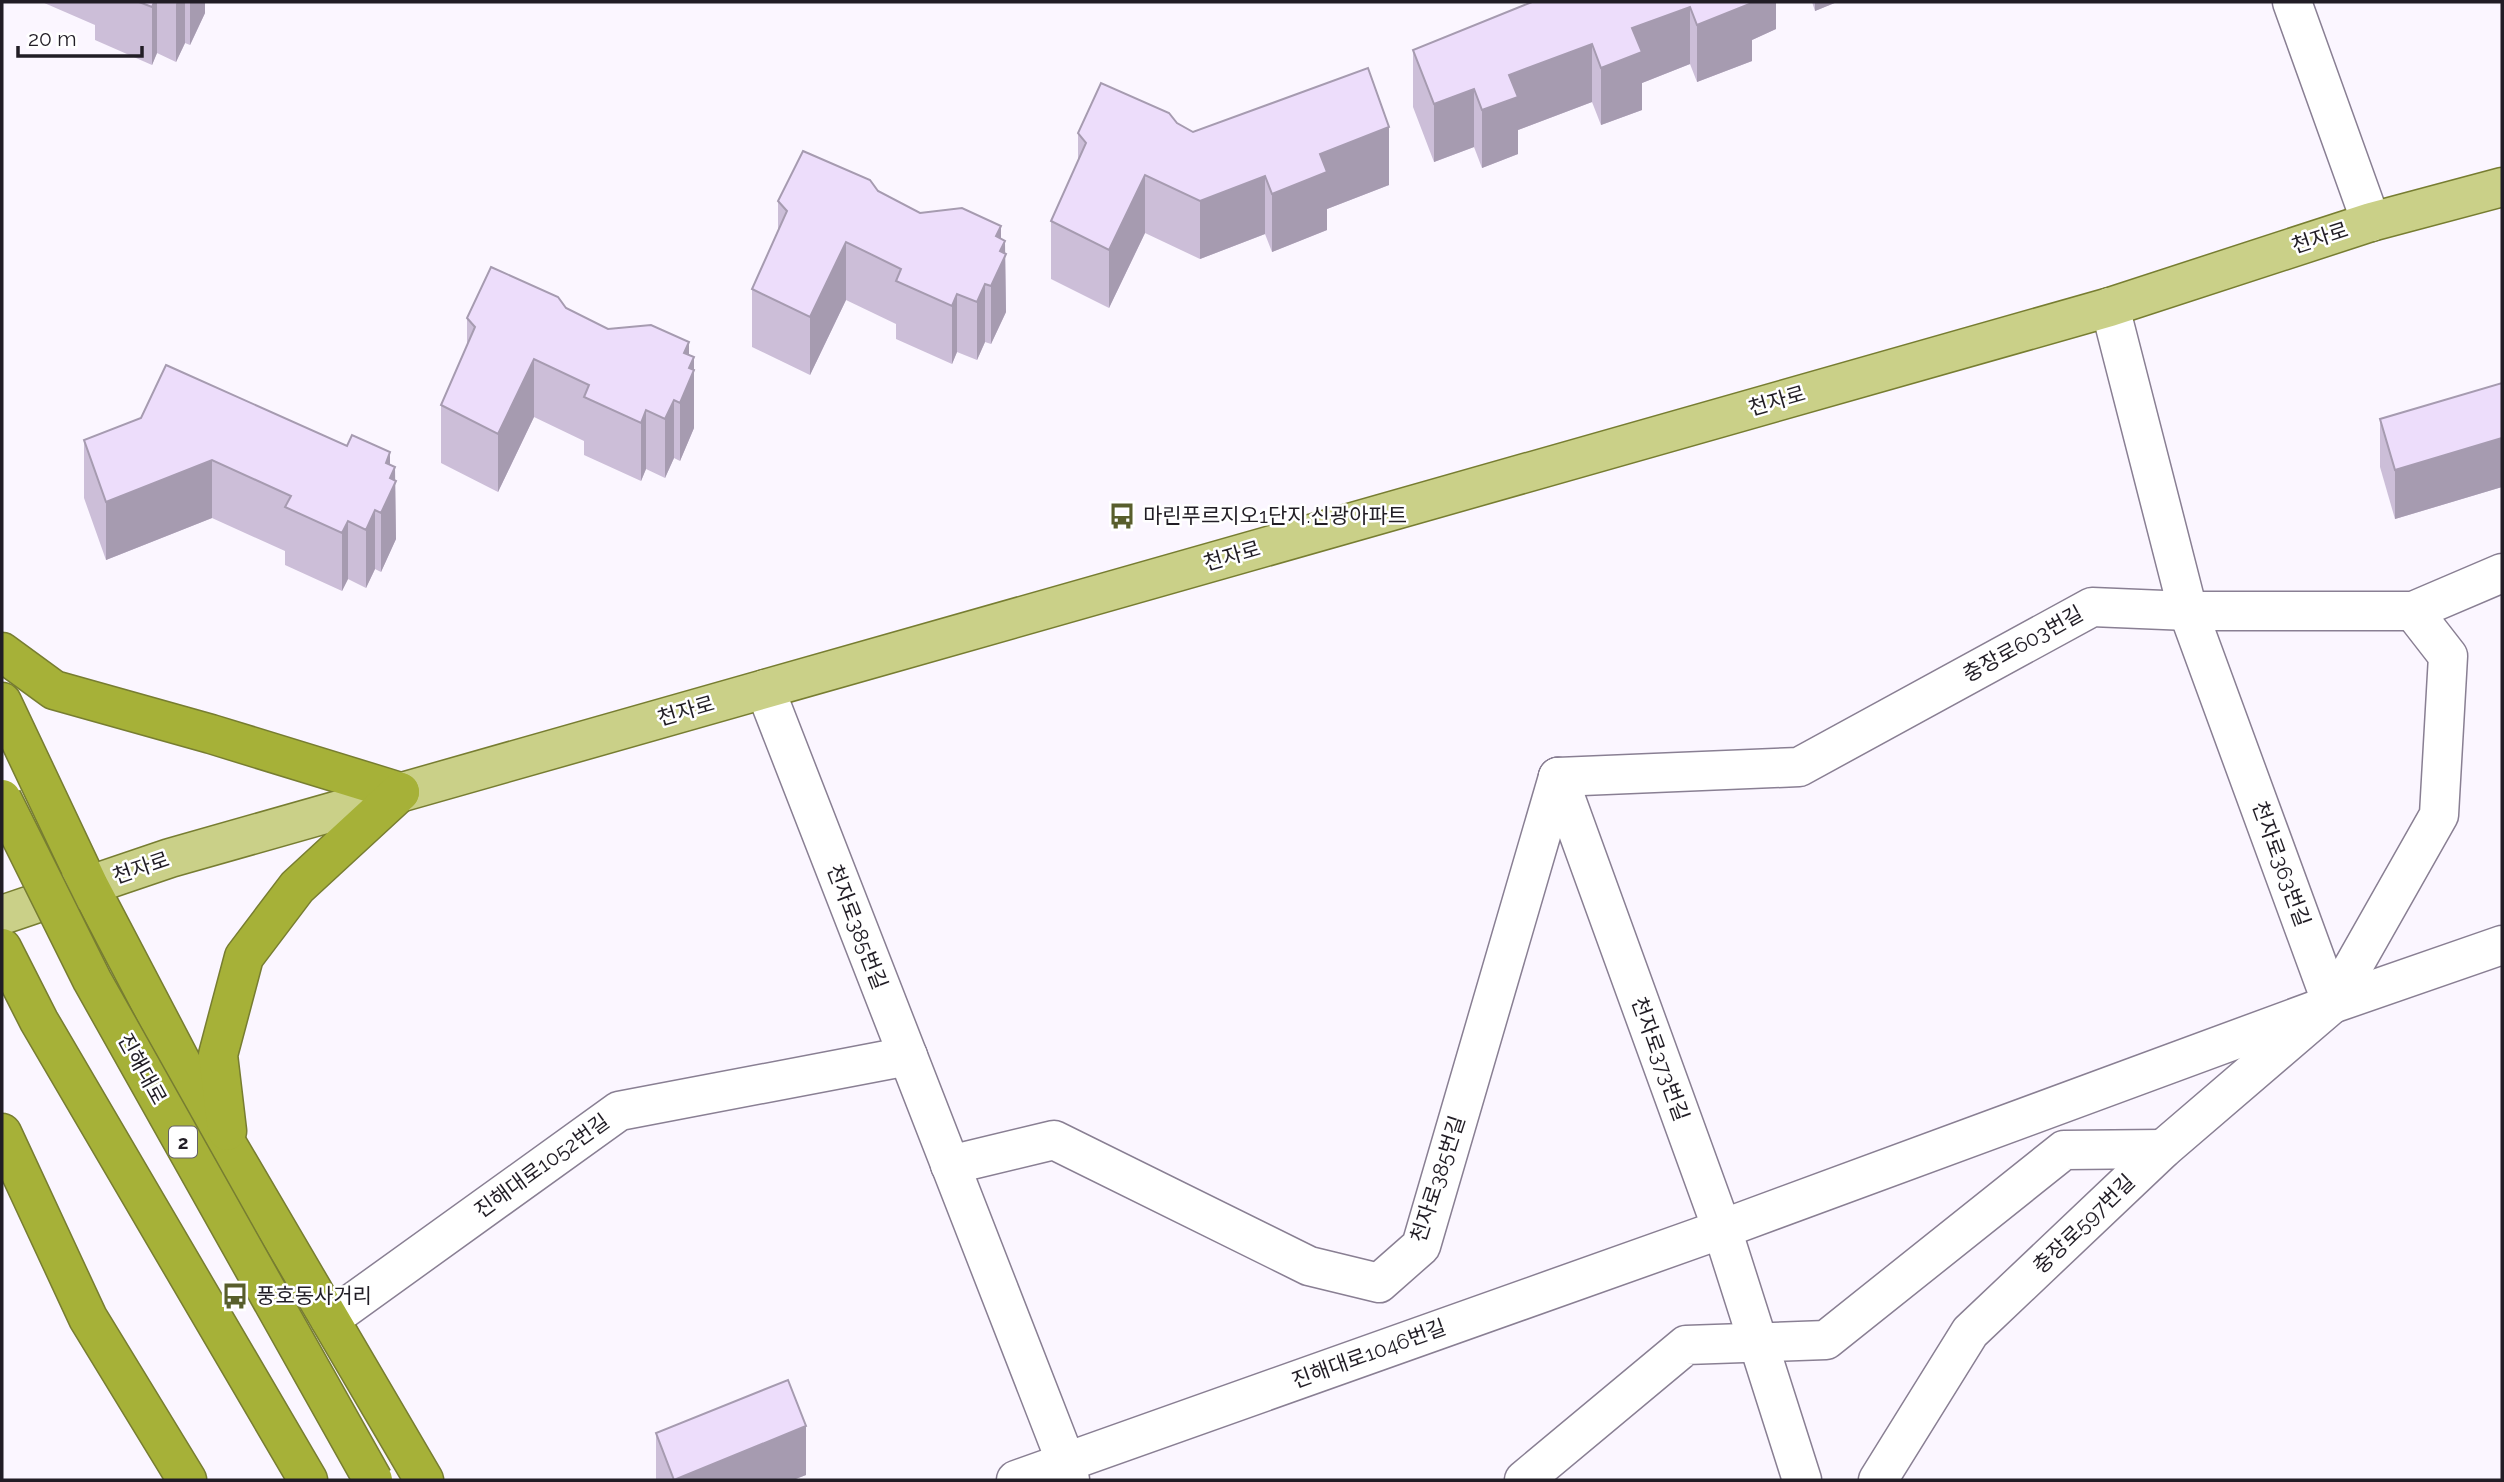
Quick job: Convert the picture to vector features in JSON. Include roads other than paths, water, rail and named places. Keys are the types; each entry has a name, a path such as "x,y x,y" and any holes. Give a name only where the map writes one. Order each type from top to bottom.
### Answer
{"highway":[{"path":"2,652 54,690 211,734 400,792"},
{"path":"2,702 89,886 200,1098 424,1480"},
{"path":"228,1147 218,1055 244,957 297,887 400,792"},
{"name":"진해대로","path":"2,799 92,980 373,1480"},
{"path":"2,948 40,1021 308,1480"},
{"path":"2,1133 88,1318 187,1480"},
{"path":"2,1171 32,1200"}],"main road":[{"name":"천자로","path":"2,915 170,858 2110,307 2371,222 2502,187"}],"street":[{"path":"2292,2 2371,222"},
{"name":"천자로363번길","path":"2110,307 2188,611 2332,1004"},
{"name":"충장로603번길","path":"1558,777 1798,767 2092,607 2188,611 2413,611 2502,573"},
{"path":"2332,1004 2439,815 2448,656 2413,611"},
{"name":"천자로385번길","path":"765,689 1068,1471"},
{"name":"천자로385번길","path":"950,1165 1054,1140 1309,1266 1378,1283 1420,1246 1558,777"},
{"name":"천자로373번길","path":"1558,777 1722,1229 1802,1480"},
{"name":"충장로597번길","path":"1722,1229 2332,1004 2502,945"},
{"name":"충장로597번길","path":"1878,1480 1970,1332 2163,1149 2332,1004"},
{"name":"진해대로1052번길","path":"330,1319 619,1111 908,1056"},
{"path":"1524,1480 1686,1345 1826,1340 2064,1150 2163,1149"},
{"name":"진해대로1046번길","path":"1016,1480 1068,1471 1722,1229"}],"place":[{"name":"마린푸르지오1단지.신광아파트","path":"1122,516"},
{"name":"풍호동사거리","path":"235,1296"}]}
